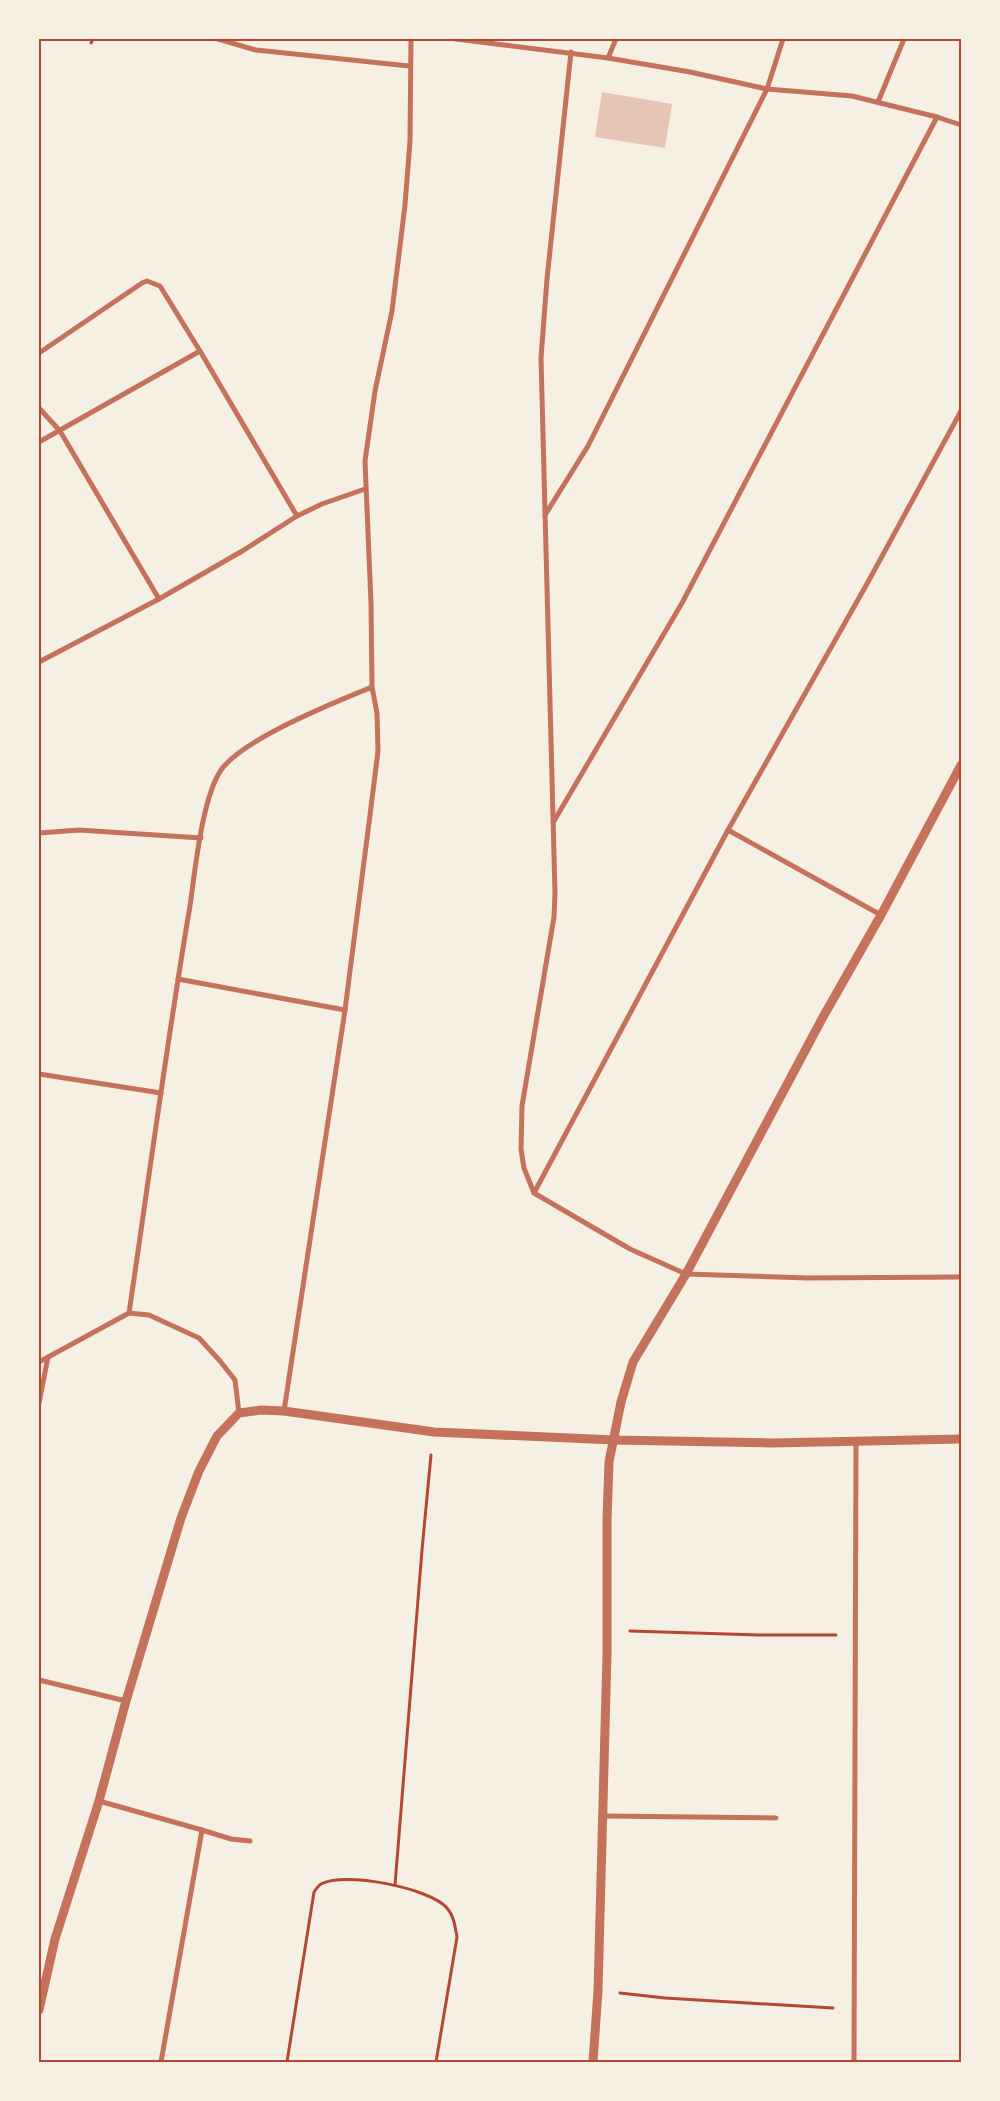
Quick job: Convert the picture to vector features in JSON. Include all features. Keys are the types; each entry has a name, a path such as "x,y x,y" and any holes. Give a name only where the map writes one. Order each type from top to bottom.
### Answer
{"street":[{"path":"218,39 256,50 409,66"},
{"path":"284,1411 345,1010 378,751 377,713 372,687 371,603 365,489 367,439 392,311 405,205 410,141 410,39"},
{"path":"456,39 571,52 690,72 767,88 852,96 937,116 961,125"},
{"path":"608,58 616,39"},
{"path":"545,516 588,446 767,88 783,39"},
{"path":"878,102 904,39"},
{"path":"571,52 547,279 541,358 555,894 554,917 522,1106 521,1149 524,1168 534,1194 630,1249 686,1274 808,1278 961,1277"},
{"path":"554,822 622,709 682,603 937,116"},
{"path":"39,353 147,281 160,286 296,516"},
{"path":"39,442 200,351"},
{"path":"39,408 60,431 159,599"},
{"path":"534,1194 728,830 868,582 961,411"},
{"path":"39,662 159,599 244,550 296,516 322,504 365,489"},
{"path":"128,1314 178,979 201,838 212,787 222,769 235,757 261,739 316,710 372,687"},
{"path":"593,2062 598,1991 603,1816 609,1462 621,1402 632,1362 686,1274 823,1017 881,915 961,765"},
{"path":"39,833 79,830 201,838"},
{"path":"728,830 881,915"},
{"path":"178,979 345,1010"},
{"path":"39,1074 161,1093"},
{"path":"39,1362 128,1314 149,1315 199,1338 234,1380 239,1413"},
{"path":"39,1403 48,1357"},
{"path":"39,2010 55,1939 99,1801 126,1701 181,1518 193,1486 217,1436 239,1413 261,1410 284,1411 434,1432 697,1443 961,1439"},
{"path":"854,2062 856,1441"},
{"path":"39,1680 126,1701"},
{"path":"99,1801 231,1839 250,1841"},
{"path":"603,1816 776,1818"},
{"path":"161,2062 202,1830"}],"path":[{"path":"91,43 93,39"},
{"path":"395,1885 422,1550 434,1432"},
{"path":"607,1629 662,1633 855,1635"},
{"path":"287,2062 314,1892 320,1884 334,1880 359,1880 395,1885 424,1893 441,1902 455,1921 454,1958 436,2062"},
{"path":"598,1991 665,1998 854,2010"}],"building":[{"path":"602,92 672,104 665,148 595,137"}]}
